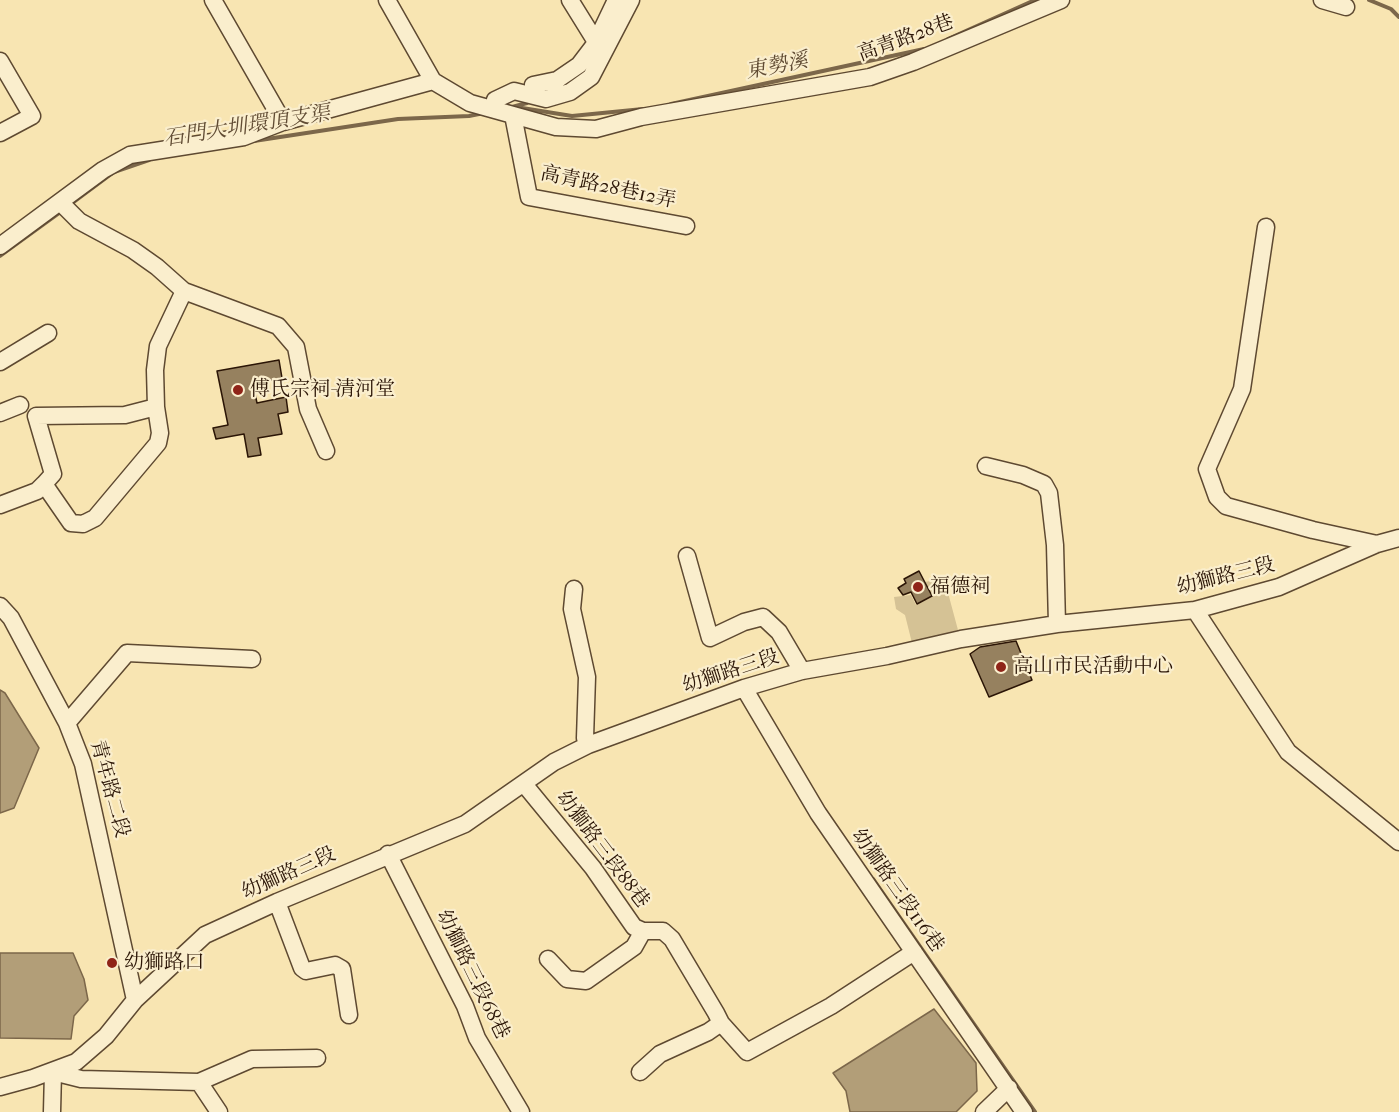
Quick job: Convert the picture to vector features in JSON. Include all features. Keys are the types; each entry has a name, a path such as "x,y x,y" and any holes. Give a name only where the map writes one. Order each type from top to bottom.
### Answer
{"street":[{"path":"213,0 283,122"},
{"path":"0,246 104,170 130,155 244,137 283,122 433,81 387,0"},
{"path":"570,0 600,49"},
{"path":"493,108 495,100 514,92 546,99 570,92 591,77 616,0"},
{"path":"533,85 557,80 600,49 631,0"},
{"name":"高青路28巷","path":"433,81 470,103 556,127 596,129 641,117 870,77 913,62 1061,0"},
{"path":"1322,0 1346,7"},
{"path":"0,61 32,116 0,133"},
{"name":"高青路28巷12弄","path":"513,115 529,197 686,226"},
{"path":"60,202 79,221 149,261 184,291 279,326 296,347 308,409 326,452"},
{"path":"1266,227 1242,389 1207,469 1213,488 1217,497 1226,506 1313,530 1377,544"},
{"path":"45,484 71,523 83,524 95,518 158,443 160,433 156,408 155,370 158,346 184,291"},
{"path":"0,362 48,333"},
{"path":"0,413 20,405"},
{"path":"1,499 37,491 53,474 36,416 125,415 156,408"},
{"path":"986,466 1023,475 1044,484 1049,493 1055,545 1057,624"},
{"name":"幼獅路三段","path":"0,1087 53,1072 76,1062 106,1036 135,1000 205,935 388,854 465,824 554,762 588,744 744,688 801,671 887,656 962,639 1057,624 1195,610 1279,587 1377,544 1399,538"},
{"path":"687,556 710,638 744,622 763,617 779,632 801,671"},
{"path":"574,589 572,609 587,677 585,738 588,744"},
{"name":"青年路二段","path":"0,606 10,618 67,723 83,764 94,804 135,1000"},
{"path":"1195,610 1288,752 1399,842"},
{"path":"67,723 127,653 252,659"},
{"name":"幼獅路三段116巷","path":"744,688 818,813 1024,1112"},
{"name":"幼獅路三段88巷","path":"524,784 594,868 634,927 643,931 663,931 672,939 720,1023 747,1052 831,1006 914,952"},
{"name":"幼獅路三段68巷","path":"388,854 465,1006 477,1038 521,1112"},
{"path":"277,902 302,968 306,971 335,965 342,969 349,1015"},
{"path":"548,959 567,980 586,981 634,947 643,931"},
{"path":"640,1072 660,1054 708,1032 720,1023"},
{"path":"52,1112 53,1072 81,1079 199,1082 252,1059 317,1058"},
{"path":"199,1082 219,1112"},
{"path":"984,1112 1009,1088"}],"shaded area":[{"path":"944,578 958,630 912,643 905,615 896,609 894,597 911,595 916,605 932,597 925,582"},
{"path":"0,690 5,693 39,748 14,808 0,813"},
{"path":"0,953 73,953 84,979 88,1000 74,1016 71,1039 0,1038"},
{"path":"934,1009 976,1063 977,1091 956,1112 850,1112 846,1091 833,1073"}],"building":[{"name":"傅氏宗祠-清河堂","path":"279,360 282,378 253,384 257,403 286,397 288,412 278,414 282,434 258,438 261,455 248,457 244,434 216,439 213,428 228,425 217,371"},
{"name":"福德祠","path":"919,571 932,596 917,604 911,592 903,595 898,588 906,583 904,579"},
{"name":"高山市民活動中心","path":"1016,641 1032,680 989,697 970,654 980,647"}],"waterway":[{"name":"東勢溪","path":"948,39 1035,0"},
{"name":"東勢溪","path":"1369,0 1391,9 1399,17"},
{"name":"東勢溪","path":"671,104 924,49"},
{"name":"東勢溪","path":"512,107 527,103"},
{"name":"東勢溪","path":"516,107 572,116 643,109"},
{"name":"石門大圳環頂支渠","path":"254,141 398,119 469,116 484,113"},
{"name":"石門大圳環頂支渠","path":"71,204 114,172 149,160"},
{"name":"石門大圳環頂支渠","path":"0,256 62,211"},
{"path":"873,879 1035,1112"}],"place":[{"name":"傅氏宗祠-清河堂","path":"238,390"},
{"name":"福德祠","path":"918,587"},
{"name":"高山市民活動中心","path":"1001,667"},
{"name":"幼獅路口","path":"112,963"}]}
